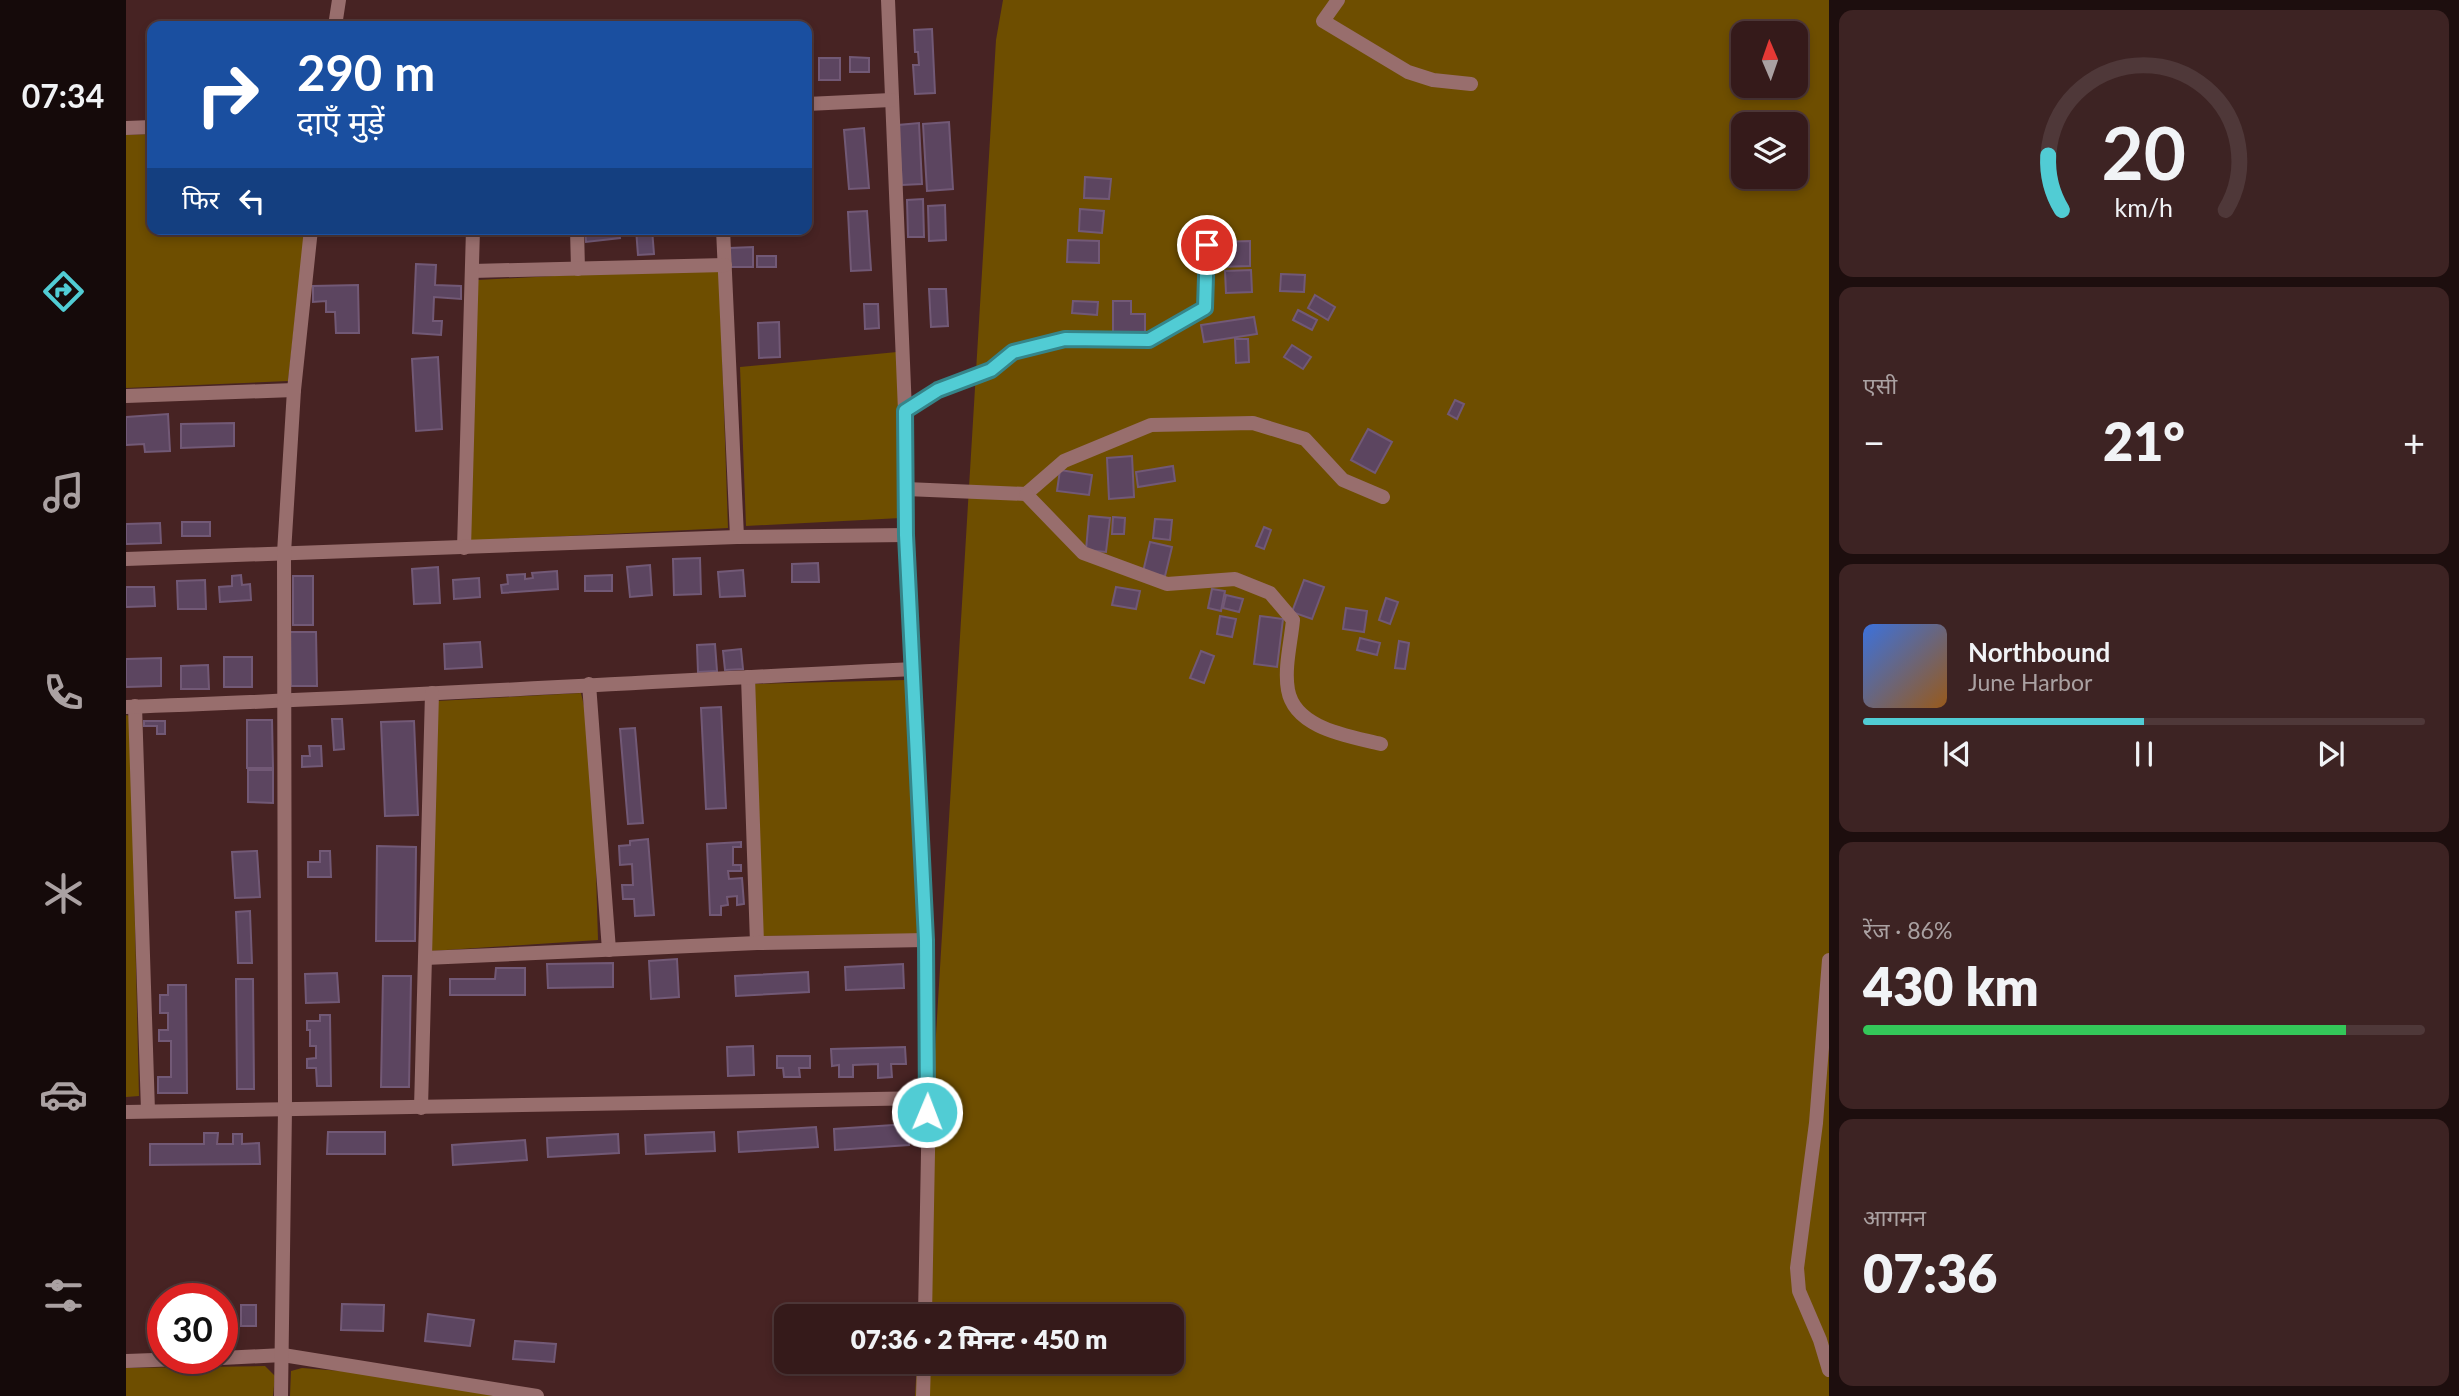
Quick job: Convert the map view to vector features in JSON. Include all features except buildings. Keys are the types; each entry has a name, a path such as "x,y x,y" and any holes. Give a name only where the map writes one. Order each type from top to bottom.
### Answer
{"street":[{"path":"336,21 339,0"},
{"path":"888,0 905,411 906,535 926,940 929,1098 925,1304"},
{"path":"1338,0 1323,21 1408,72 1433,80 1471,84"},
{"path":"812,104 891,100"},
{"path":"126,128 147,127"},
{"path":"281,1396 285,1109 284,554 294,390 310,235"},
{"path":"464,548 473,235"},
{"path":"577,235 578,269"},
{"path":"723,235 737,537"},
{"path":"905,411 938,390 991,370 1013,352 1065,339 1149,340 1205,308 1207,245"},
{"path":"472,271 725,265"},
{"path":"126,396 294,390"},
{"path":"906,489 1026,494 1064,461 1151,425 1253,423 1305,439 1343,480 1382,497"},
{"path":"1026,494 1083,553 1167,584 1235,579 1270,593 1293,620 1288,691 1294,704 1309,721 1327,730 1381,744"},
{"path":"126,559 737,537 906,535"},
{"path":"148,1111 131,707 914,669"},
{"path":"748,677 757,943"},
{"path":"589,684 609,950"},
{"path":"421,1108 432,692"},
{"path":"425,958 757,943 926,940"},
{"path":"1829,960 1816,1123 1797,1268 1799,1291 1820,1340 1829,1370"},
{"path":"126,1112 929,1098"},
{"path":"238,1356 283,1355 537,1396"},
{"path":"126,1361 147,1360"},
{"path":"923,1396 924,1374"}],"shaded area":[{"path":"1003,0 1829,0 1829,1396 915,1396 916,1374 1184,1374 1184,1304 920,1304 996,40"},
{"path":"147,134 147,235 304,235 288,381 126,388 126,135"},
{"path":"719,267 728,528 467,541 478,280"},
{"path":"897,352 901,518 746,526 740,367"},
{"path":"906,680 918,934 761,936 750,684"},
{"path":"581,693 592,740 598,940 431,951 437,701"},
{"path":"126,715 130,716 139,1096 126,1097"},
{"path":"238,1366 265,1366 275,1376 273,1396 126,1396 126,1368 147,1368 147,1374 238,1374"},
{"path":"302,1368 394,1375 516,1396 290,1396 291,1371"}],"route":[{"path":"927,1112 926,940 906,535 905,411 938,390 991,370 1013,352 1065,339 1149,340 1205,308 1207,245"}]}
